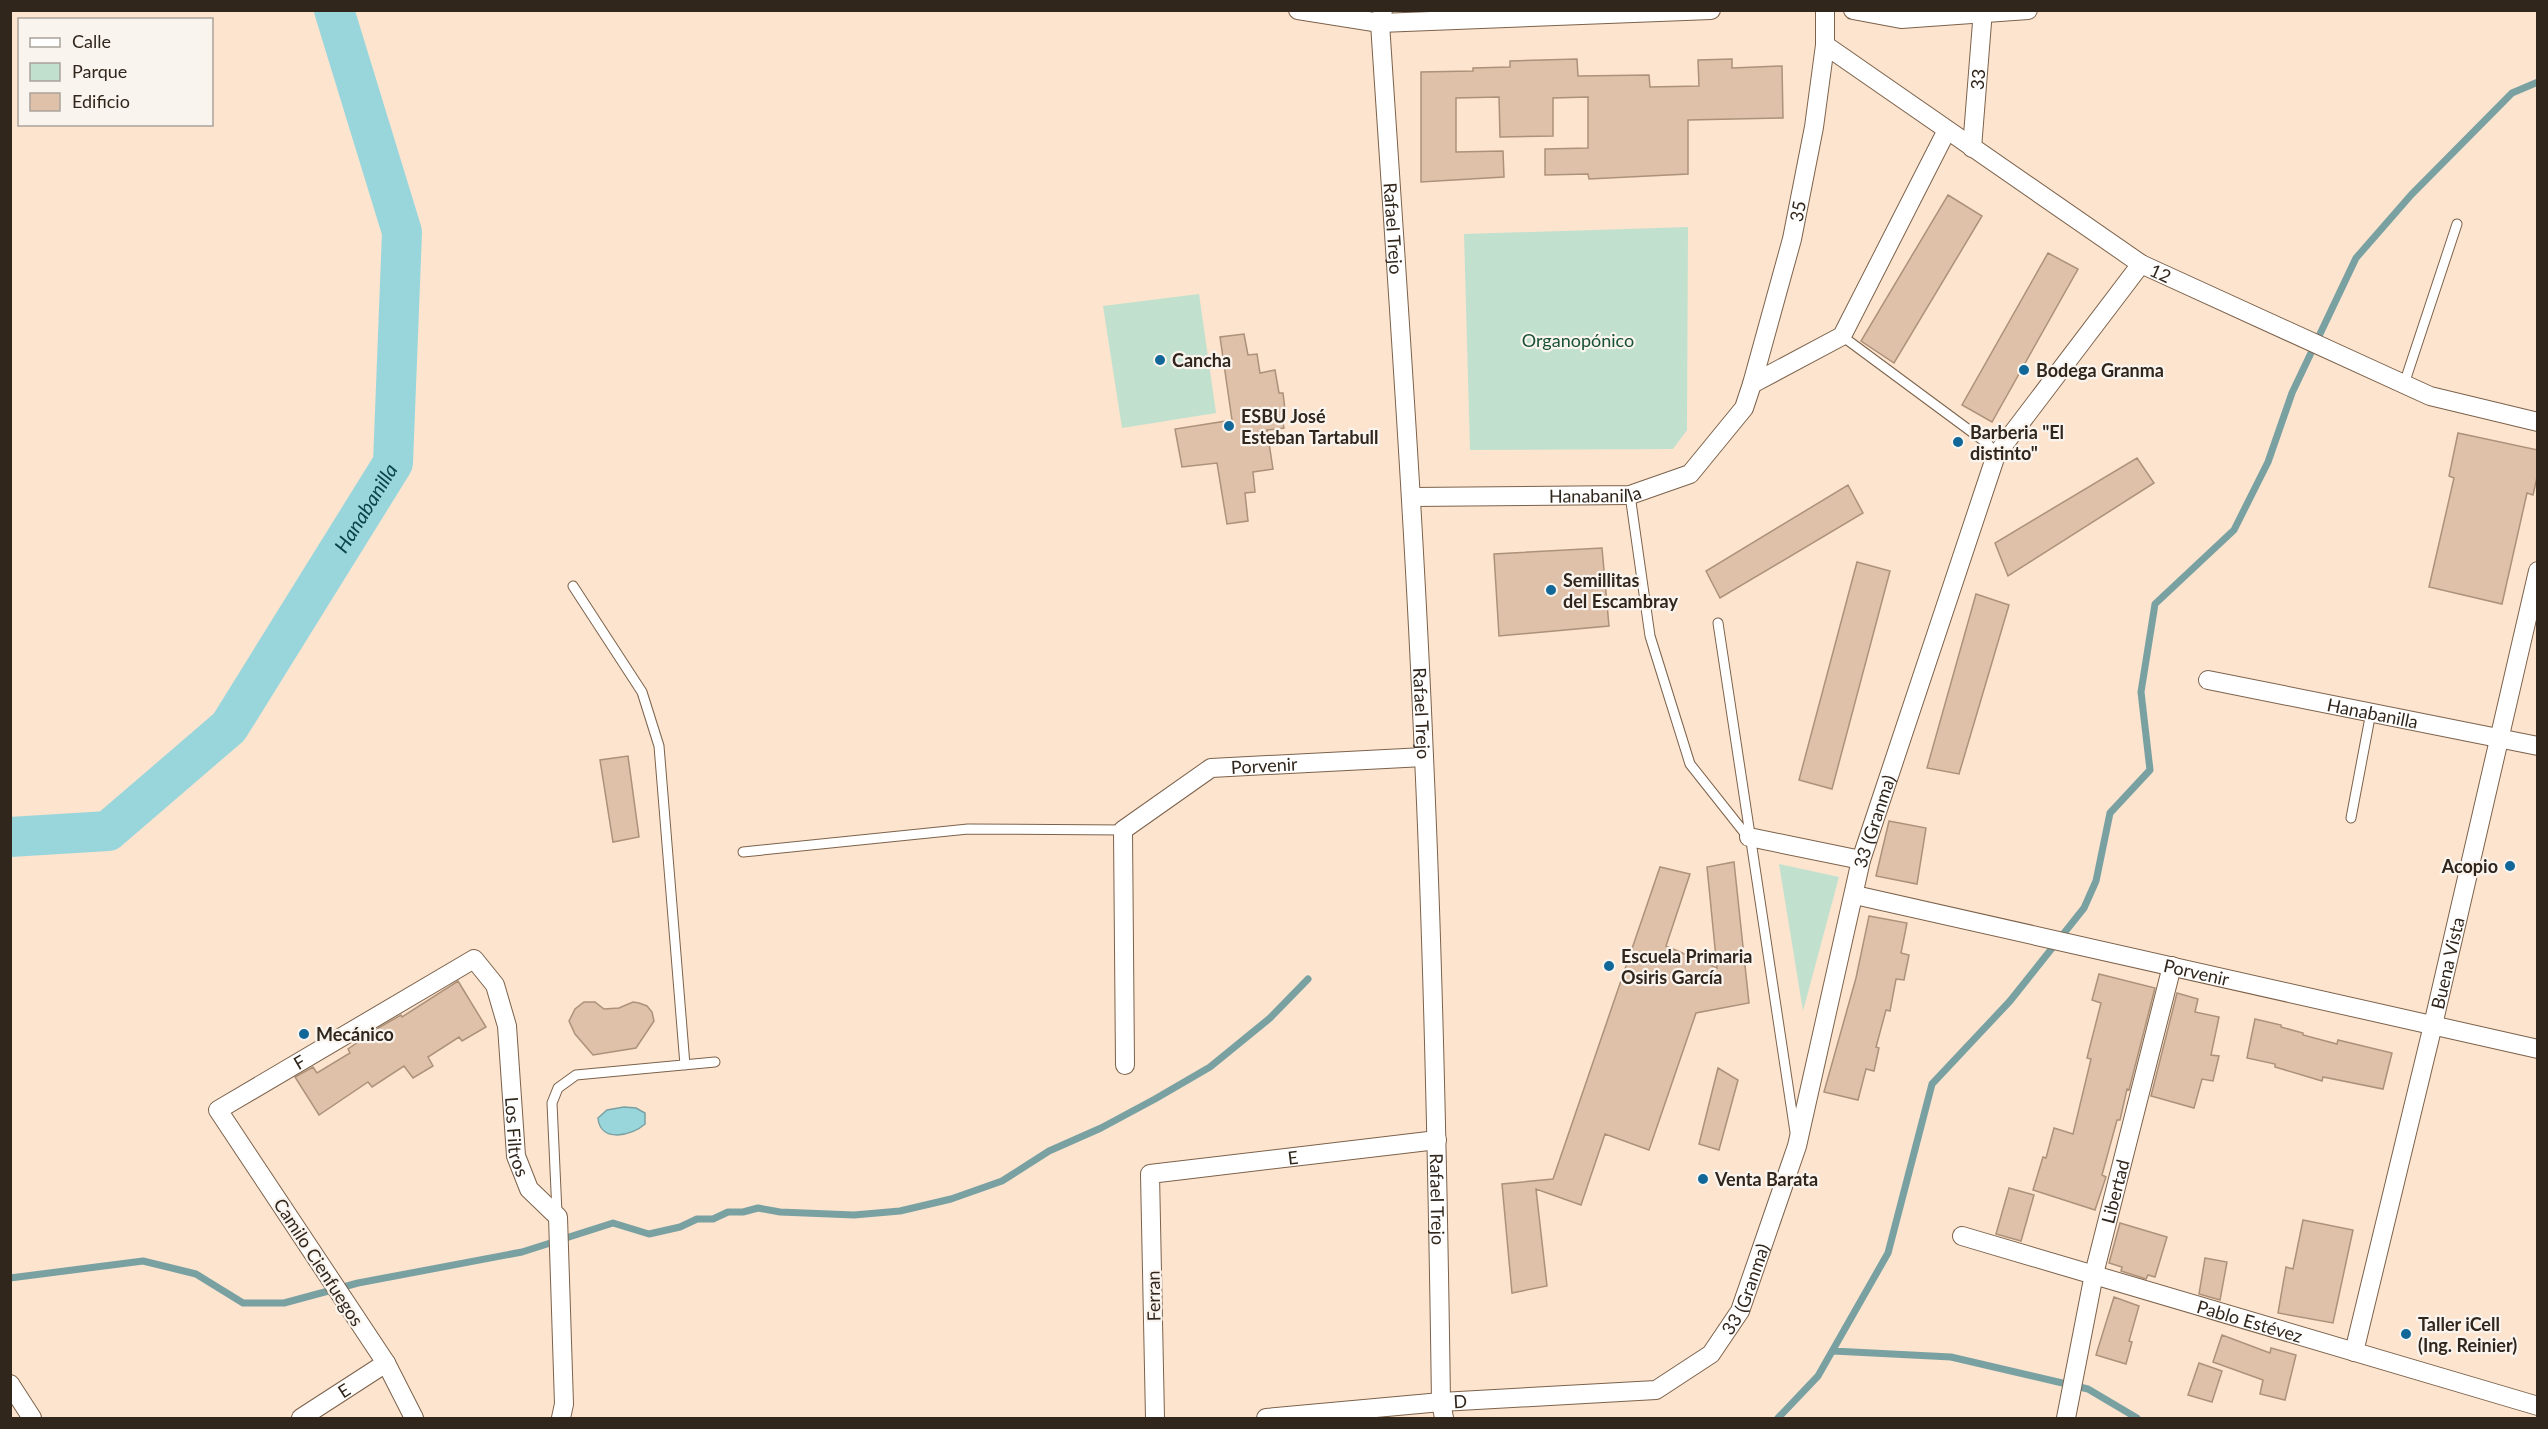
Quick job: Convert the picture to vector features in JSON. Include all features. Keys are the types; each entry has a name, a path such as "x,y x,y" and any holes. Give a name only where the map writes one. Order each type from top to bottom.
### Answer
{"street":[{"path":"1298,10 1381,17 1711,10"},
{"name":"35","path":"1744,408 1792,239 1814,127 1825,45 1825,10"},
{"path":"1853,10 1901,19 2028,10"},
{"name":"33","path":"1972,148 1983,13"},
{"name":"Rafael Trejo","path":"1381,17 1411,497 1424,757 1437,1140 1443,1410"},
{"name":"12","path":"1825,45 2141,264 2430,396 2538,422"},
{"path":"1752,384 1842,336 1947,130"},
{"name":"33 (Granma)","path":"1656,1390 1710,1354 1740,1311 1797,1146 1861,860 1996,455 2141,264"},
{"name":"Hanabanilla","path":"1411,497 1630,495 1690,474 1744,408"},
{"name":"Buena Vista","path":"2354,1352 2433,1025 2538,571"},
{"name":"Hanabanilla","path":"2208,680 2538,746"},
{"name":"Porvenir","path":"1123,830 1211,768 1424,757"},
{"path":"1123,830 1125,1065"},
{"path":"1749,837 1861,860"},
{"name":"Porvenir","path":"1855,895 2538,1049"},
{"name":"F","path":"218,1110 474,959"},
{"name":"Los Filtros","path":"474,959 495,985 507,1026 516,1156 529,1189 558,1217"},
{"name":"Libertad","path":"2066,1419 2094,1274 2172,966"},
{"name":"Camilo Cienfuegos","path":"218,1110 386,1363 414,1419"},
{"name":"E","path":"1150,1174 1437,1140"},
{"name":"Ferran","path":"1150,1174 1155,1419"},
{"path":"558,1217 564,1404 561,1419"},
{"name":"Pablo Estévez","path":"1962,1236 2538,1406"},
{"name":"E","path":"301,1419 386,1363"},
{"path":"10,1384 32,1419"},
{"name":"D","path":"1266,1419 1443,1410 1656,1390"}],"lane":[{"path":"2404,384 2457,224"},
{"path":"1842,336 1988,444 1996,455"},
{"path":"1630,495 1650,636 1690,764 1749,837"},
{"path":"573,586 642,692 659,746 685,1065"},
{"path":"1718,623 1797,1146"},
{"path":"2351,818 2371,712"},
{"path":"743,852 968,829 1123,830"},
{"path":"558,1217 552,1103 558,1088 576,1075 715,1062"}],"green space":[{"name":"Organopónico","path":"1688,227 1687,430 1673,449 1470,450 1464,234"},
{"name":"Cancha","path":"1199,294 1216,413 1122,428 1103,306"},
{"path":"1779,864 1839,877 1803,1011"}],"water":[{"path":"624,1107 636,1108 645,1113 645,1124 625,1134 610,1134 604,1131 598,1118 607,1110"}],"building":[{"path":"1577,59 1578,76 1649,75 1650,87 1699,86 1698,60 1732,59 1732,68 1782,66 1783,118 1688,120 1688,174 1589,179 1588,174 1545,175 1545,149 1588,148 1588,97 1553,98 1553,136 1500,137 1499,97 1456,98 1456,152 1503,151 1504,177 1421,182 1421,72 1473,71 1473,68 1510,67 1510,61"},
{"path":"1948,195 1982,216 1894,363 1861,341"},
{"path":"2048,253 2078,269 1992,422 1962,405"},
{"path":"1244,334 1248,355 1257,354 1260,373 1275,370 1279,393 1283,393 1285,410 1281,411 1284,428 1267,430 1273,469 1253,472 1255,492 1245,493 1248,521 1227,524 1217,463 1182,467 1175,429 1232,420 1220,337"},
{"path":"2458,433 2538,450 2538,473 2533,495 2527,493 2502,604 2429,587 2454,478 2449,476"},
{"path":"2137,458 2154,483 2008,576 1995,543"},
{"path":"1848,485 1863,513 1720,598 1706,571"},
{"name":"Semillitas del Escambray","path":"1602,548 1609,626 1499,636 1494,554"},
{"path":"1857,562 1890,571 1832,789 1799,780"},
{"path":"1976,594 2009,605 1959,774 1927,768"},
{"path":"628,756 639,837 613,842 600,760"},
{"path":"1889,821 1926,828 1917,884 1876,876"},
{"path":"1734,862 1749,1003 1696,1013 1649,1150 1605,1134 1581,1205 1536,1189 1547,1286 1512,1293 1502,1184 1553,1179 1660,867 1690,874 1666,946 1717,968 1707,867"},
{"path":"1869,916 1907,923 1901,953 1909,955 1904,980 1896,979 1890,1011 1886,1010 1876,1047 1879,1048 1874,1071 1866,1069 1858,1100 1824,1092 1856,978"},
{"path":"2099,974 2155,988 2129,1090 2127,1089 2120,1120 2117,1120 2102,1175 2106,1177 2095,1210 2033,1190 2043,1157 2046,1158 2054,1128 2073,1134 2091,1059 2087,1058 2101,1003 2092,1000"},
{"path":"458,981 486,1027 462,1041 459,1037 428,1057 433,1066 413,1078 404,1066 372,1087 368,1082 319,1115 295,1077 313,1067 317,1073 350,1053 348,1049 380,1027 401,1015 402,1017"},
{"path":"2177,993 2198,999 2195,1012 2219,1017 2211,1055 2219,1056 2213,1081 2202,1079 2194,1108 2151,1096"},
{"path":"584,1002 595,1002 604,1009 619,1008 633,1002 639,1003 647,1006 652,1012 654,1021 636,1048 593,1055 575,1034 569,1021 575,1009"},
{"path":"2255,1019 2281,1025 2281,1027 2303,1033 2303,1035 2337,1044 2338,1040 2392,1053 2383,1089 2323,1077 2322,1081 2275,1067 2275,1064 2247,1058"},
{"path":"1718,1068 1738,1080 1719,1150 1699,1144"},
{"path":"2009,1188 2034,1195 2021,1241 1996,1234"},
{"path":"2303,1220 2353,1230 2333,1323 2278,1313 2286,1267 2293,1269"},
{"path":"2120,1223 2167,1237 2155,1277 2148,1275 2146,1279 2121,1271 2122,1267 2109,1263"},
{"path":"2205,1258 2227,1262 2220,1300 2199,1294"},
{"path":"2114,1297 2139,1306 2129,1341 2132,1342 2126,1364 2096,1355"},
{"path":"2222,1335 2270,1353 2271,1348 2296,1355 2285,1400 2260,1394 2263,1380 2213,1362"},
{"path":"2199,1363 2222,1371 2212,1402 2188,1395"}],"waterway":[{"name":"Hanabanilla","path":"10,837 108,831 229,727 393,463 402,232 334,10"},
{"path":"1778,1418 1818,1376 1888,1253 1932,1084 2010,1001 2084,908 2096,881 2110,813 2150,770 2141,692 2155,604 2234,530 2268,462 2292,393 2356,258 2411,195 2512,93 2538,82"},
{"path":"10,1278 143,1261 196,1274 243,1303 284,1303 358,1283 522,1252 613,1223 649,1234 680,1227 697,1219 713,1219 728,1212 743,1212 758,1208 780,1212 854,1215 900,1211 951,1199 1002,1181 1049,1151 1101,1128 1155,1099 1210,1067 1270,1018 1308,979"},
{"path":"1833,1351 1951,1357 2088,1389 2137,1418"}],"place":[{"name":"Cancha","path":"1160,360"},
{"name":"Bodega Granma","path":"2024,370"},
{"name":"ESBU José Esteban Tartabull","path":"1229,426"},
{"name":"Barberia \"El distinto\"","path":"1958,442"},
{"name":"Semillitas del Escambray","path":"1551,590"},
{"name":"Acopio","path":"2510,866"},
{"name":"Escuela Primaria Osiris García","path":"1609,966"},
{"name":"Mecánico","path":"304,1034"},
{"name":"Venta Barata","path":"1703,1179"},
{"name":"Taller iCell (Ing. Reinier)","path":"2406,1334"}]}
